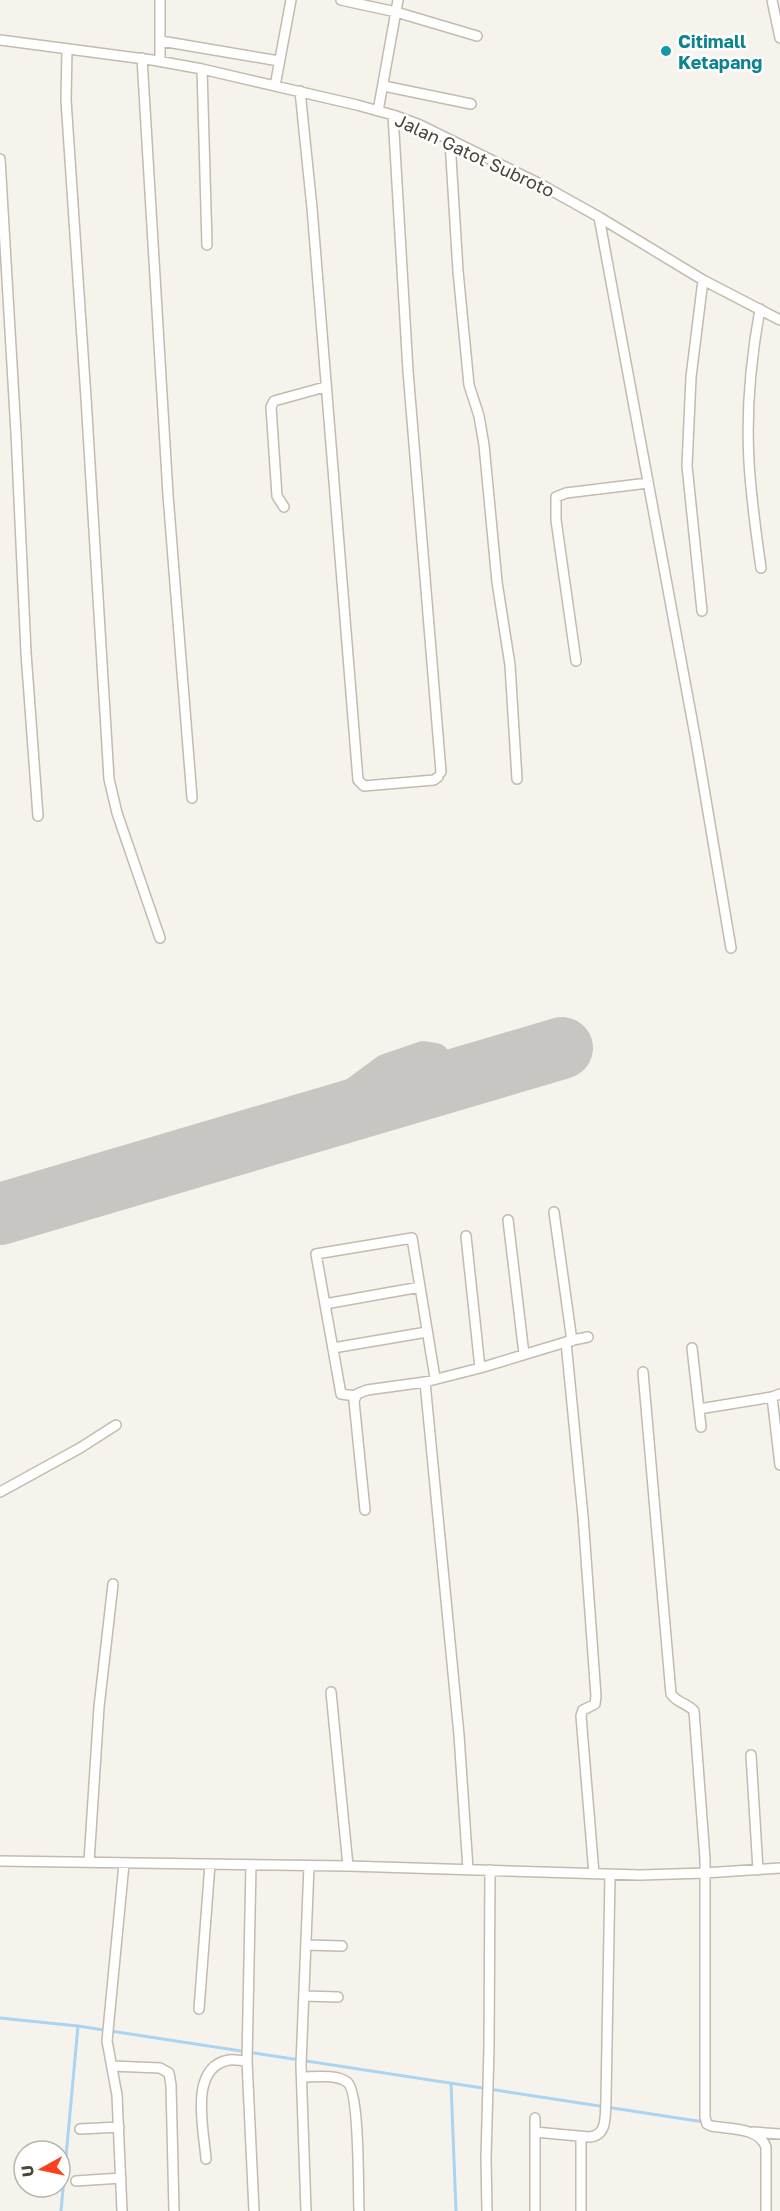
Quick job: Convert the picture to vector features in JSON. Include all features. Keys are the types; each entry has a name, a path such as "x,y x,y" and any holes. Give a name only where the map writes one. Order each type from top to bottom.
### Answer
{"street":[{"path":"160,0 160,61"},
{"path":"275,86 291,0"},
{"path":"341,0 396,12 477,36"},
{"path":"378,111 398,0"},
{"path":"772,0 780,38"},
{"name":"Jalan Gatot Subroto","path":"0,40 142,58 202,69 300,91 393,116 420,126 540,184 703,280 780,320"},
{"path":"161,41 279,61"},
{"path":"67,49 66,100 109,778 117,813 160,938"},
{"path":"142,58 168,495 192,798"},
{"path":"202,69 207,245"},
{"path":"384,86 471,104"},
{"path":"300,91 312,208 358,780 364,786 434,780 440,774 408,371 393,116"},
{"path":"450,141 458,271 469,385 479,416 484,445 497,582 510,665 517,779"},
{"path":"0,159 26,652 38,816"},
{"path":"599,217 698,753 731,948"},
{"path":"702,611 687,466 691,377 703,280"},
{"path":"760,309 751,377 748,430 750,485 761,568"},
{"path":"284,507 277,496 271,407 274,401 326,387"},
{"path":"576,661 556,520 556,497 566,493 648,483"},
{"path":"554,1212 569,1341 596,1696 595,1704 583,1710 581,1716 594,1875"},
{"path":"508,1220 524,1354"},
{"path":"466,1236 480,1368"},
{"path":"435,1378 412,1238 316,1254 341,1394 355,1396 367,1390 425,1382 588,1337"},
{"path":"325,1304 420,1287"},
{"path":"333,1348 427,1332"},
{"path":"692,1348 701,1427"},
{"path":"643,1372 671,1694 676,1701 689,1706 694,1711 705,1874 706,2120 711,2126 780,2134"},
{"path":"425,1382 459,1735 468,1869"},
{"path":"699,1409 776,1395 780,1465"},
{"path":"355,1396 365,1510"},
{"path":"0,1492 80,1449 116,1425"},
{"path":"89,1862 99,1707 113,1584"},
{"path":"331,1692 348,1866"},
{"path":"751,1755 758,1870"},
{"path":"0,1861 348,1866 594,1875 705,1874 780,1868"},
{"path":"122,2211 119,2127 107,2041 124,1864"},
{"path":"199,2009 210,1864"},
{"path":"251,1865 247,2061 254,2211"},
{"path":"306,2211 301,2060 309,1866"},
{"path":"488,2211 486,2098 490,1870"},
{"path":"535,2132 594,2137 603,2130 606,2100 610,1875"},
{"path":"306,1945 342,1946"},
{"path":"304,1996 338,1997"},
{"path":"206,2159 201,2090 204,2079 214,2067 228,2060 247,2061"},
{"path":"112,2066 160,2068 169,2073 174,2211"},
{"path":"302,2077 337,2078 347,2082 353,2089 356,2111 359,2211"},
{"path":"535,2118 535,2211"},
{"path":"80,2128 119,2127"},
{"path":"751,2132 760,2137 766,2146 766,2211"},
{"path":"581,2136 581,2211"},
{"path":"76,2181 121,2178"}],"waterway":[{"path":"0,2018 78,2026 704,2122"},
{"path":"61,2211 78,2026"},
{"path":"451,2083 456,2211"}],"taxiway":[{"path":"296,1127 335,1103 385,1066 423,1053 436,1055 441,1060 449,1082"}],"runway":[{"path":"0,1214 562,1048"}],"place":[{"name":"Citimall Ketapang","path":"666,51"}]}
